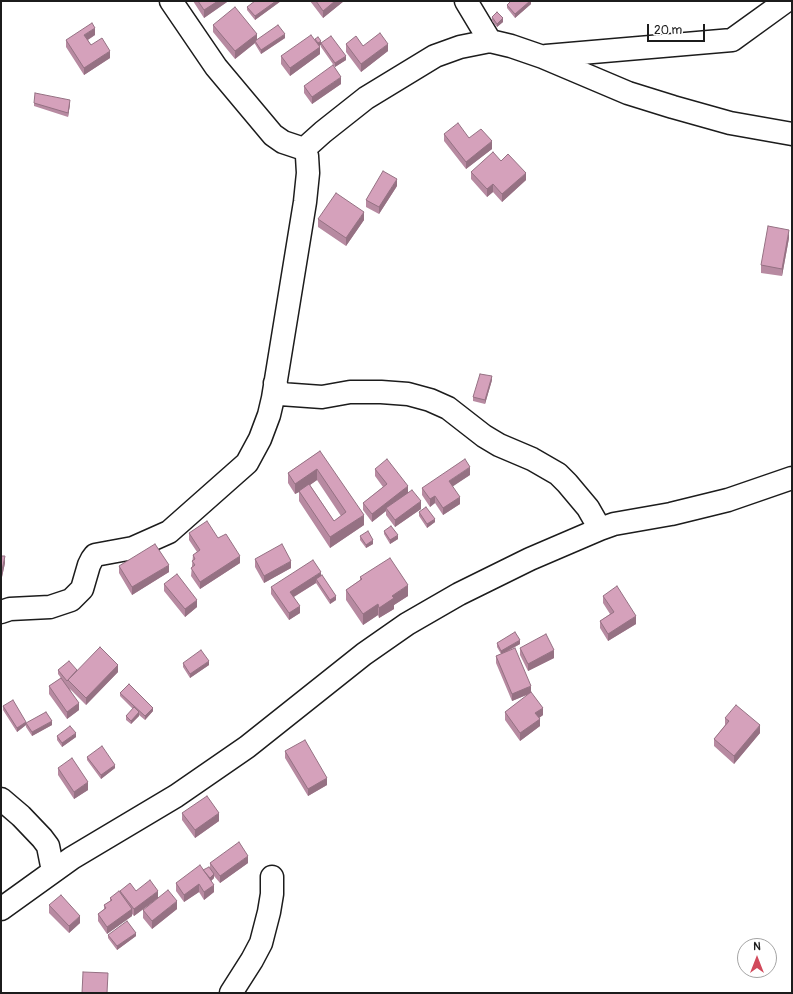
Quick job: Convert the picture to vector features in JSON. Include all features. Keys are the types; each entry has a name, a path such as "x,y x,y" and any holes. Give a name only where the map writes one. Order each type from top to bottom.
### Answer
{"street":[{"path":"1,612 10,609 50,607 71,600 82,589 89,565 95,555 120,551 138,546 169,532 179,525 248,463 264,430 273,398 305,202 308,173 307,156 304,150 283,142 273,135 216,67 171,1"},
{"path":"466,1 490,41"},
{"path":"543,57 732,40 786,1"},
{"path":"304,150 323,132 366,98 435,56 460,47 490,41 511,46 543,57 628,93 673,108 730,123 792,134"},
{"path":"275,383 280,394 322,397 362,391 402,394 430,400 448,408 484,436 499,445 532,459 558,474 568,483 588,508 600,529"},
{"path":"1,909 72,858 176,796 247,747 364,654 407,624 459,594 530,559 600,529 621,523 671,514 728,500 792,478"},
{"path":"1,800 21,816 48,846 53,871"},
{"path":"231,993 252,960 261,943 266,929 272,894 272,877"}],"building":[{"path":"198,1 218,1 204,10"},
{"path":"255,1 276,1 255,16 247,7"},
{"path":"316,1 335,1 323,11"},
{"path":"511,1 530,1 515,14 507,5"},
{"path":"235,7 257,34 235,51 213,25"},
{"path":"497,12 503,18 497,24 492,17"},
{"path":"92,23 95,28 84,35 91,45 102,38 110,51 84,68 66,40"},
{"path":"278,25 285,34 261,50 255,41"},
{"path":"380,33 388,44 361,64 346,44 356,36 363,46"},
{"path":"311,35 320,47 290,68 281,56"},
{"path":"331,36 346,56 335,63 321,43"},
{"path":"318,37 321,41 318,43 315,39"},
{"path":"333,65 341,77 312,97 304,86"},
{"path":"35,93 70,100 68,113 34,103"},
{"path":"458,123 469,138 481,129 492,141 466,162 444,134"},
{"path":"493,152 501,161 508,154 526,173 502,194 493,184 487,189 471,172"},
{"path":"383,171 397,179 379,207 366,200"},
{"path":"336,193 364,212 346,238 318,219"},
{"path":"768,226 789,230 782,269 761,265"},
{"path":"480,374 492,376 485,400 473,397"},
{"path":"320,451 364,515 330,537 299,491 309,484 334,521 346,512 317,469 295,484 288,473"},
{"path":"387,459 408,486 372,514 363,503 387,484 375,469"},
{"path":"465,459 470,467 449,481 460,497 443,508 435,496 430,499 422,488"},
{"path":"412,490 421,501 395,520 386,508"},
{"path":"426,507 435,519 427,524 419,512"},
{"path":"207,521 218,538 226,534 240,556 200,582 191,568 195,565 192,561 195,559 193,555 200,550 189,533"},
{"path":"391,526 398,535 390,540 384,531"},
{"path":"368,531 373,540 366,545 360,536"},
{"path":"155,544 169,565 132,587 119,566"},
{"path":"282,544 291,561 264,576 255,559"},
{"path":"1,556 5,556 2,570 1,569"},
{"path":"390,558 408,585 392,596 394,598 379,608 378,604 363,614 346,590 362,579 360,577"},
{"path":"313,560 321,572 290,592 300,606 289,613 271,587"},
{"path":"177,574 197,600 185,609 164,584"},
{"path":"322,575 336,596 330,600 316,579"},
{"path":"617,586 636,616 608,634 600,621 614,612 603,596"},
{"path":"515,632 520,640 501,651 497,643"},
{"path":"546,634 554,650 528,664 520,648"},
{"path":"100,647 118,665 86,698 68,680"},
{"path":"515,648 531,686 512,694 496,656"},
{"path":"201,650 209,661 190,674 183,663"},
{"path":"69,661 77,670 67,681 58,670"},
{"path":"61,678 79,703 67,712 49,686"},
{"path":"129,684 153,708 145,716 120,693"},
{"path":"531,692 543,708 535,713 540,719 520,733 505,712"},
{"path":"13,700 26,722 17,728 3,706"},
{"path":"736,705 760,725 734,756 714,739 729,721 725,718"},
{"path":"134,707 139,712 131,721 126,716"},
{"path":"46,712 52,721 32,732 26,723"},
{"path":"70,726 76,733 62,743 57,736"},
{"path":"305,740 327,778 308,789 285,751"},
{"path":"102,746 115,765 101,775 87,757"},
{"path":"72,758 88,782 74,792 58,768"},
{"path":"207,796 219,813 195,830 182,813"},
{"path":"239,842 248,856 220,876 210,863"},
{"path":"200,865 214,885 204,892 199,884 184,895 176,883"},
{"path":"209,867 214,874 210,878 203,870"},
{"path":"150,880 158,891 134,909 120,891 130,883 136,891"},
{"path":"168,890 177,901 152,921 143,910"},
{"path":"119,891 132,909 107,927 98,914 106,908 104,905 112,900 110,898"},
{"path":"61,895 80,916 69,926 49,905"},
{"path":"127,921 136,933 117,946 108,935"},
{"path":"83,972 108,973 107,993 82,993"}]}
